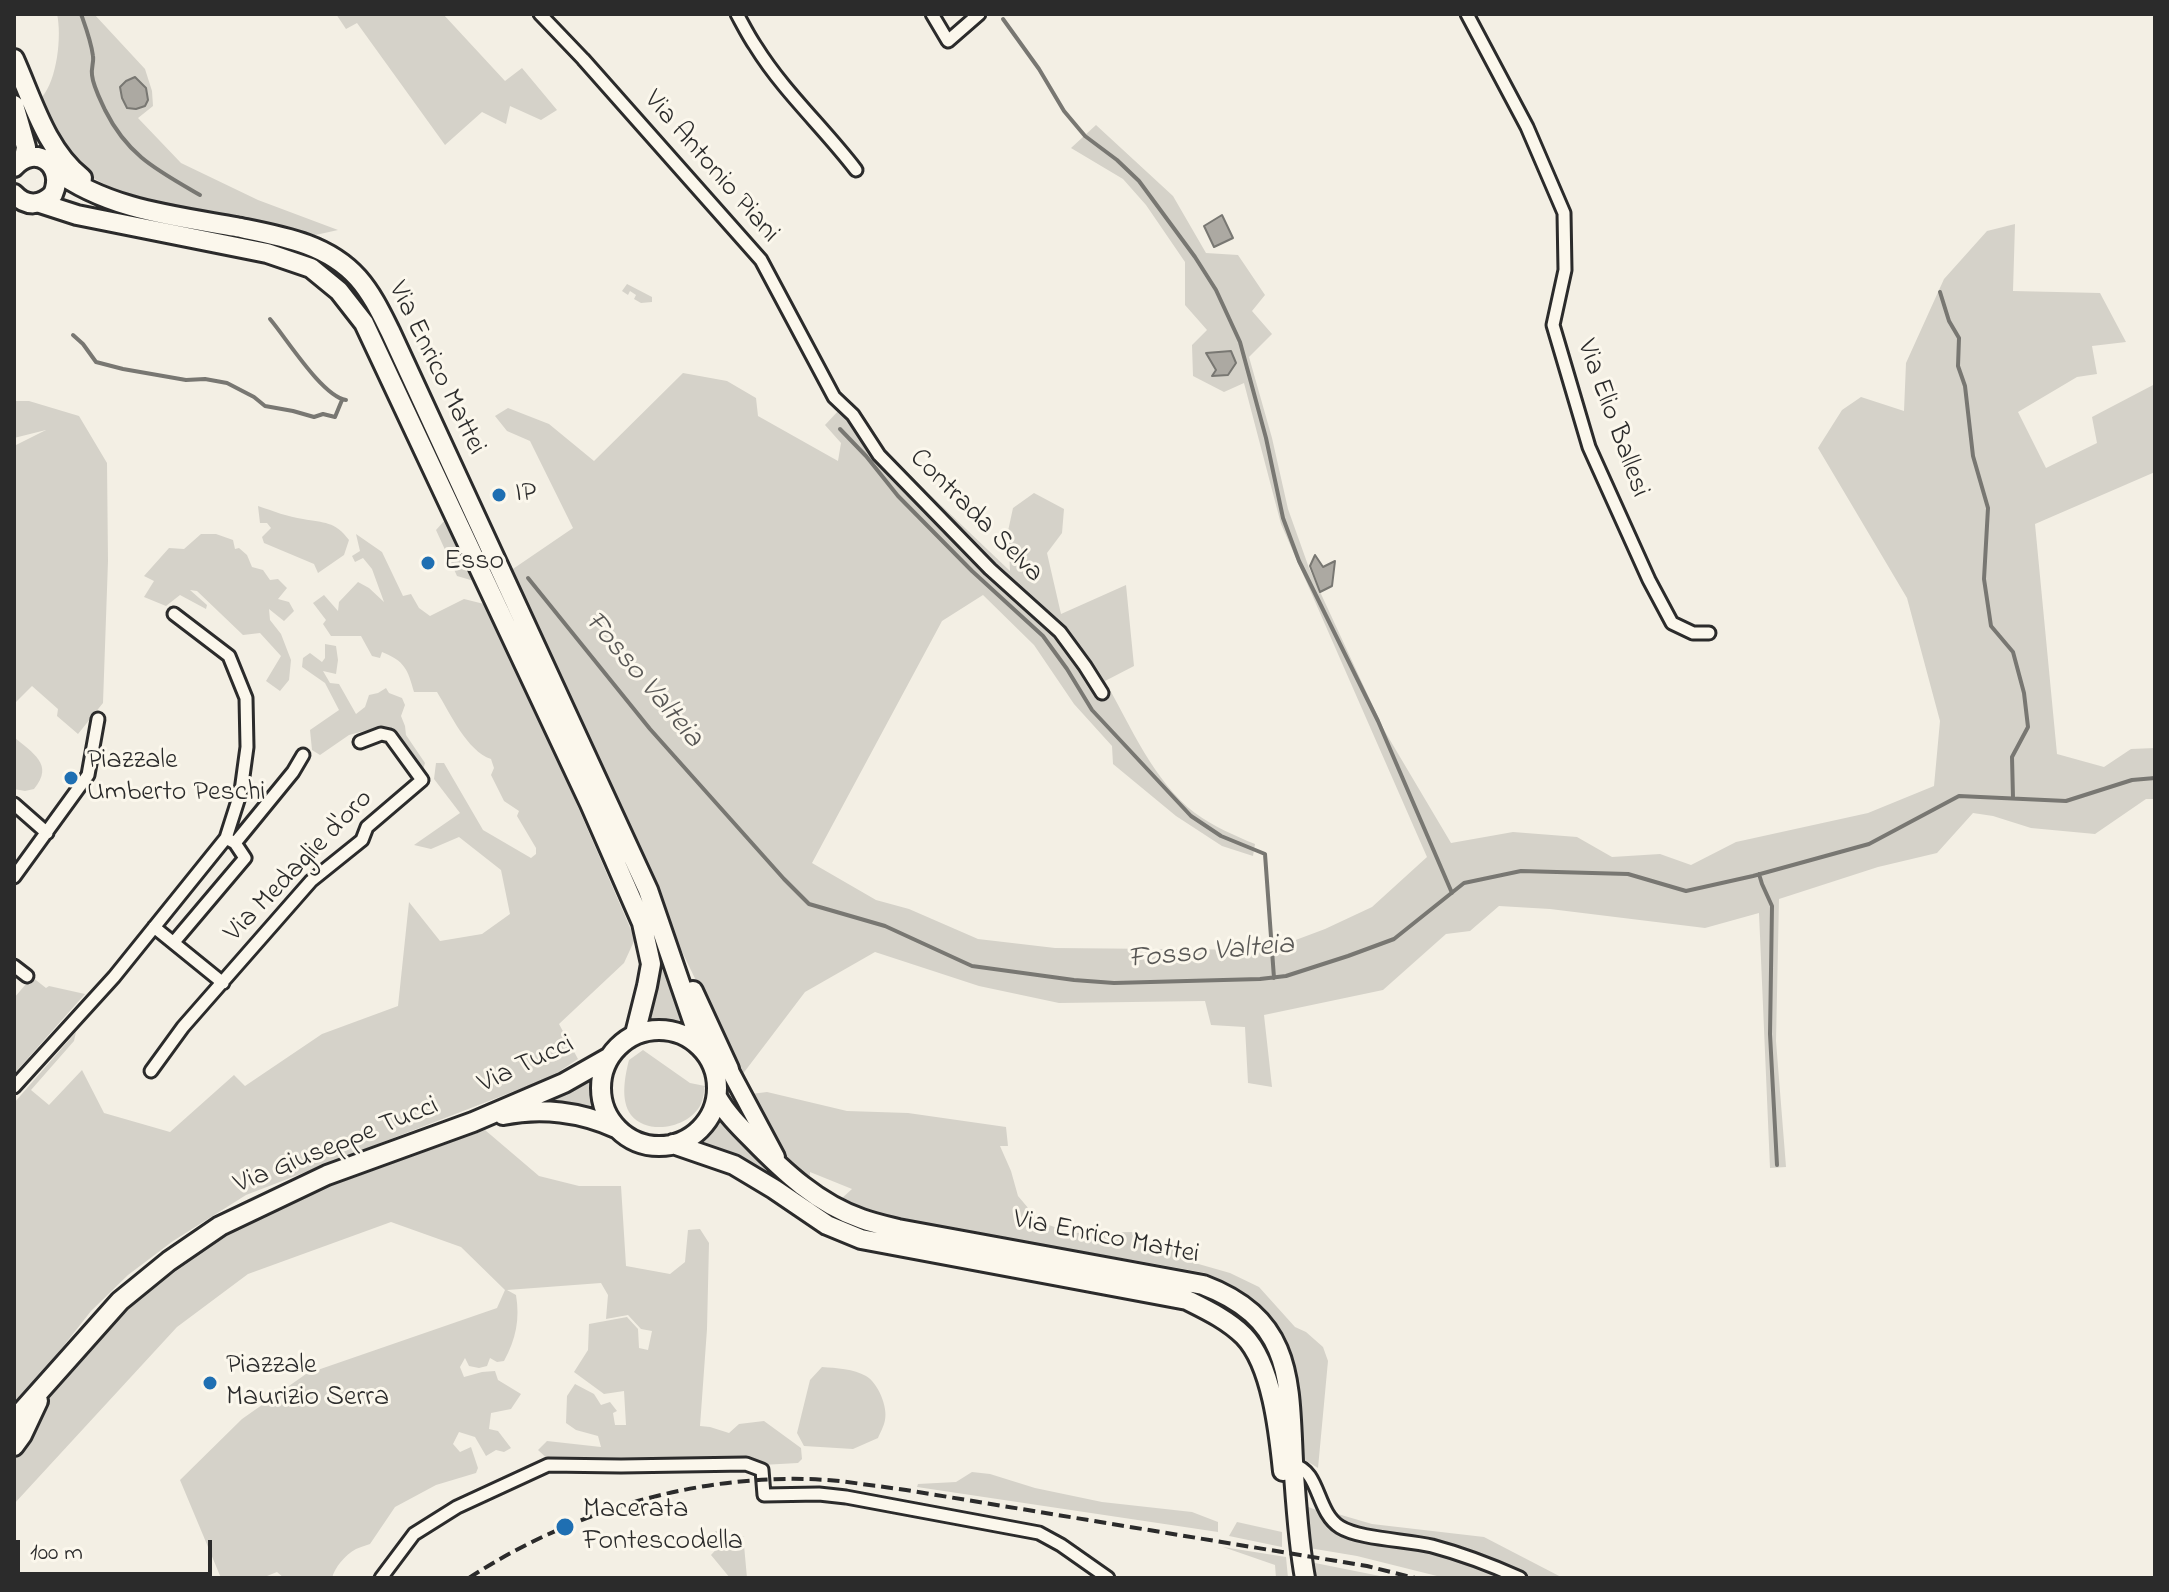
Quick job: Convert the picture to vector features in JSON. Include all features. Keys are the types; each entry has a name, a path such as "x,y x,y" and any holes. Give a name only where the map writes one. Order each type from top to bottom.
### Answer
{"main road":[{"path":"14,59 57,186 53,194 40,203"},
{"path":"14,59 52,143 63,160 110,199"},
{"path":"14,105 26,147 19,163"},
{"name":"Via Enrico Mattei","path":"19,163 38,157 88,191 147,210 292,238 330,255 358,278 376,304 396,345 648,890 703,1050"},
{"name":"Via Enrico Mattei","path":"14,194 25,203 40,203 82,217 267,253 311,268 339,291 364,323 590,804 642,923 651,964 647,986 621,1046"},
{"path":"648,890 721,1069 714,1108 703,1126 685,1140 661,1146 638,1142 626,1136 606,1113 601,1092 602,1074 621,1046 655,1029 673,1031 692,1040 703,1050 721,1069 740,1092 783,1169"},
{"name":"Via Tucci","path":"473,1122 564,1083 621,1046"},
{"name":"Via Enrico Mattei","path":"717,1092 724,1111 783,1169 806,1189 860,1219 898,1229 1203,1285 1235,1299 1248,1309 1266,1329 1285,1365 1290,1391 1302,1578"},
{"name":"Via Tucci","path":"473,1122 515,1113 550,1111 585,1116 616,1128"},
{"name":"Via Giuseppe Tucci","path":"14,1420 120,1301 169,1261 220,1226 327,1175 473,1122"},
{"name":"Via Enrico Mattei","path":"673,1144 734,1165 827,1225 861,1239 1187,1300 1218,1316 1252,1346 1267,1378 1302,1578"},
{"name":"Via Giuseppe Tucci","path":"14,1446 46,1384"}],"street":[{"name":"Via Antonio Piani","path":"540,14 761,260 820,372"},
{"path":"737,14 756,48 790,93 856,170"},
{"path":"932,14 948,41 979,14"},
{"name":"Via Elio Ballesi","path":"1467,14 1527,127 1564,213 1565,270 1553,325 1589,447 1649,580 1672,623 1693,633 1709,633"},
{"name":"Contrada Selva","path":"820,372 834,397 853,415 879,455 971,550 1060,632 1102,693"},
{"path":"174,614 229,656 246,698 247,747 230,841"},
{"path":"14,877 88,775 98,719"},
{"name":"Via Medaglie d'oro","path":"151,1071 183,1027 311,881 362,840 367,827 422,780 390,736 381,734 360,742"},
{"path":"14,1087 293,772 303,755"},
{"path":"14,804 47,833"},
{"name":"Via Medaglie d'oro","path":"174,942 245,858 230,841"},
{"name":"Via Medaglie d'oro","path":"154,927 223,983"},
{"path":"14,966 27,976"},
{"path":"381,1578 414,1534 457,1507 548,1465 746,1464 762,1470 764,1495 846,1497 1039,1533 1108,1578"},
{"path":"1294,1465 1309,1474 1325,1513 1337,1526 1350,1533 1431,1546 1520,1578"}],"shaded area":[{"path":"57,14 94,14 145,69 153,106 138,118 181,163 258,200 338,230 311,236 276,224 121,193 93,178 58,138 42,97 51,80 57,57"},
{"path":"336,14 443,14 505,81 522,68 557,110 541,120 510,106 506,124 482,112 445,145 357,23 346,29"},
{"path":"135,77 146,88 148,100 145,106 127,108 120,87"},
{"path":"1096,125 1173,196 1206,253 1238,255 1265,295 1252,311 1272,334 1249,357 1288,509 1309,568 1384,730 1451,843 1513,832 1577,837 1612,857 1660,854 1691,865 1736,842 1868,813 1934,786 1940,721 1907,598 1818,448 1842,410 1861,397 1904,411 1906,363 1944,279 1987,231 2015,224 2013,291 2100,293 2126,342 2092,346 2097,374 2077,377 2018,412 2046,468 2097,443 2092,417 2155,384 2155,472 2035,524 2057,754 2104,767 2131,749 2155,748 2155,799 2146,799 2095,834 2031,828 1973,813 1937,853 1878,867 1779,899 1776,1041 1786,1167 1770,1168 1759,913 1705,928 1550,909 1499,906 1470,931 1446,934 1383,990 1264,1015 1272,1087 1248,1083 1245,1027 1211,1025 1205,1001 1059,1003 979,986 875,952 805,992 742,1075 649,884 507,573 573,528 530,441 507,431 495,416 508,408 549,424 594,461 683,373 727,381 756,398 758,416 838,461 841,443 825,425 840,409 1010,571 1008,531 1013,508 1034,493 1064,509 1062,533 1047,553 1061,614 1126,585 1134,666 1105,681 1144,752 1167,785 1202,818 1255,844 1253,856 1222,846 1176,816 1113,764 1112,746 1074,704 1034,645 983,595 942,621 812,863 876,900 909,909 978,939 1055,948 1269,950 1372,907 1427,857 1281,524 1244,383 1224,392 1193,376 1192,345 1207,330 1185,305 1185,262 1146,205 1123,179 1071,148"},
{"path":"1222,215 1233,238 1214,247 1204,226"},
{"path":"627,284 652,297 652,302 641,303 634,299 636,295 630,291 628,295 622,291"},
{"path":"1231,351 1236,363 1228,375 1212,376 1216,370 1206,353"},
{"path":"14,401 29,401 79,416 107,463 108,561 103,703 78,734 57,716 58,709 32,686 14,704 14,446 46,430 14,438"},
{"path":"258,506 334,526 349,540 344,555 318,573 314,564 264,543 262,537 271,528 267,523 260,523"},
{"path":"445,520 474,581 457,576 436,530"},
{"path":"201,534 216,534 233,540 235,549 239,548 247,555 252,567 263,570 270,580 278,579 287,588 278,599 289,602 294,611 284,621 269,609 270,620 281,634 291,660 289,680 280,691 266,681 281,656 260,633 243,635 197,591 190,590 207,605 206,609 180,595 166,606 144,597 154,581 144,576 169,548 184,549"},
{"path":"356,534 382,552 403,596 411,594 419,608 430,616 464,599 484,604 562,770 635,939 624,963 559,1024 578,1059 551,1077 246,1195 173,1241 128,1275 91,1311 14,1409 14,1103 76,1032 74,1041 31,1090 49,1105 82,1070 104,1113 170,1132 234,1075 245,1086 322,1034 398,1006 409,902 440,941 482,934 510,914 501,870 459,837 431,849 414,845 460,813 434,779 436,763 444,763 483,830 531,858 536,854 536,848 517,816 519,811 504,801 491,775 494,768 491,759 482,755 467,740 437,692 414,692 407,672 396,659 382,652 380,658 372,656 361,636 331,636 323,624 326,620 313,603 324,595 338,611 339,602 358,582 384,602 372,569 363,558 355,562 352,556 360,551"},
{"path":"1315,555 1323,567 1335,561 1332,586 1320,592 1310,566"},
{"path":"325,644 336,646 338,660 336,674 323,671 330,683 339,684 356,714 365,707 369,695 386,688 389,693 402,698 405,705 401,716 406,735 425,763 423,770 398,735 375,728 349,735 320,755 312,750 310,730 339,710 325,683 302,667 303,658 310,653 322,662"},
{"path":"14,737 34,754 42,766 40,780 34,789 14,789"},
{"path":"653,931 686,1026 667,1020 647,1021 658,976"},
{"path":"32,977 46,988 49,986 85,994 14,1074 14,998"},
{"path":"643,1050 690,1083 705,1086 701,1104 678,1124 647,1126 638,1122 628,1109 624,1088 629,1060"},
{"path":"593,1078 593,1101 597,1111 573,1105 533,1104"},
{"path":"767,1092 847,1111 908,1113 1006,1127 1008,1146 1000,1146 1018,1196 1040,1222 1072,1233 1135,1232 1163,1245 1191,1248 1195,1263 1230,1273 1259,1287 1295,1327 1323,1347 1328,1361 1318,1468 1300,1457 1299,1394 1289,1345 1278,1325 1261,1306 1238,1289 1206,1273 918,1223 856,1206 841,1199 852,1189 810,1172 810,1182 785,1162 751,1094"},
{"path":"721,1118 787,1183 785,1185 754,1164 700,1144"},
{"path":"485,1130 539,1176 579,1186 621,1186 626,1266 670,1274 685,1262 688,1230 700,1229 709,1243 700,1426 729,1433 739,1424 764,1421 801,1448 802,1459 798,1463 762,1465 743,1460 689,1462 661,1459 659,1465 552,1463 538,1450 547,1441 601,1447 598,1436 576,1430 566,1423 567,1396 575,1384 594,1394 601,1405 610,1402 617,1411 613,1413 615,1425 626,1425 624,1391 604,1394 574,1372 588,1350 589,1324 627,1317 638,1329 639,1348 648,1350 652,1331 641,1329 628,1315 606,1319 608,1295 601,1283 507,1290 516,1295 518,1312 512,1345 504,1361 497,1362 490,1358 487,1366 479,1368 469,1366 465,1358 460,1367 464,1377 495,1371 498,1380 521,1394 511,1409 491,1413 489,1429 498,1431 511,1448 504,1452 496,1450 486,1456 475,1437 459,1432 453,1444 460,1452 471,1447 478,1468 476,1473 436,1485 395,1507 370,1544 348,1555 332,1578 284,1578 277,1572 262,1578 221,1578 180,1480 242,1419 306,1374 497,1308 505,1290 461,1247 391,1222 248,1274 177,1327 14,1504 14,1457 32,1433 48,1398 90,1346 131,1305 174,1269 275,1209"},
{"path":"822,1367 856,1372 874,1384 886,1415 878,1438 853,1449 804,1446 797,1433 810,1380"},
{"path":"972,1472 1102,1502 1192,1512 1218,1522 1218,1532 917,1487 918,1484 956,1482"},
{"path":"1303,1505 1319,1511 1335,1529 1431,1551 1509,1578 1445,1578 1357,1556 1309,1548"},
{"path":"1331,1512 1372,1524 1484,1537 1563,1578 1528,1578 1484,1559 1359,1531 1344,1525"},
{"path":"1237,1522 1282,1532 1282,1547 1229,1536"},
{"path":"715,1531 745,1537 728,1537 725,1542 735,1551 744,1545 747,1578 730,1578 711,1555 723,1542"},
{"path":"1223,1547 1286,1557 1288,1578 1276,1578 1275,1565"},
{"path":"1310,1562 1390,1578 1312,1578"}],"waterway":[{"path":"81,14 92,50 94,84 114,126 145,160 200,195"},
{"path":"1003,19 1064,111 1085,136 1139,181 1216,290 1240,342 1266,438 1283,518 1299,561 1378,721 1452,893"},
{"path":"1940,292 1949,321 1959,338 1958,366 1965,386 1973,456 1988,508 1984,579 1991,626 2013,652 2024,693 2028,727 2012,757 2013,798"},
{"path":"270,319 316,378 346,400"},
{"path":"73,335 96,362 186,380 227,383 265,406 314,417 323,414 335,417 342,400"},
{"path":"840,429 898,496 972,571 1043,636 1092,710 1191,816 1221,836 1265,854 1274,978"},
{"name":"Fosso Valteia","path":"528,578 650,729 809,904 885,926 972,966 1074,980 1114,983 1286,976 1394,939 1464,883 1521,871 1628,874 1686,891 1869,844 1959,796 2066,801 2132,780 2155,778"},
{"path":"1759,874 1772,906 1770,1034 1777,1165"}],"railway":[{"path":"469,1578 510,1553 599,1513 694,1488 743,1481 791,1479 840,1481 906,1490 1367,1566 1415,1578"}],"place":[{"name":"IP","path":"499,495"},
{"name":"Esso","path":"428,563"},
{"name":"Piazzale Umberto Peschi","path":"71,778"},
{"name":"Piazzale Maurizio Serra","path":"210,1383"},
{"name":"Macerata Fontescodella","path":"565,1527"}]}
